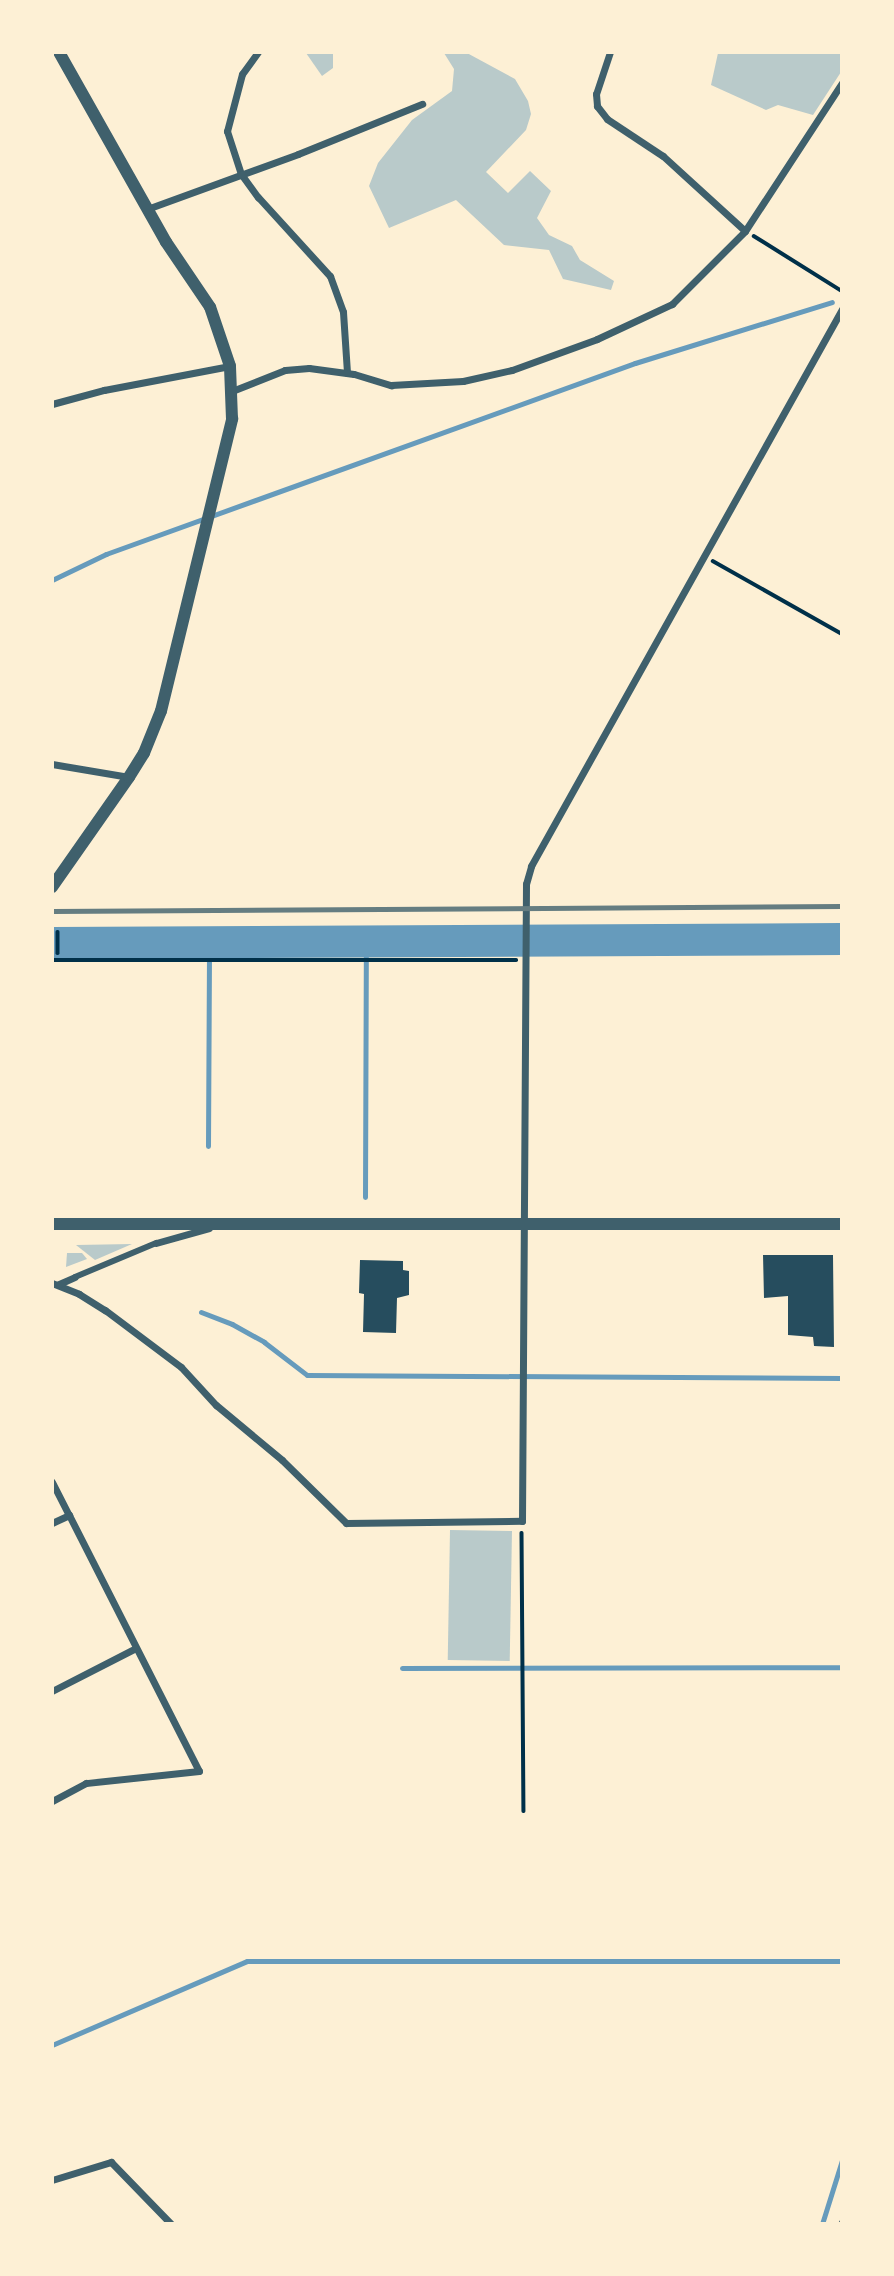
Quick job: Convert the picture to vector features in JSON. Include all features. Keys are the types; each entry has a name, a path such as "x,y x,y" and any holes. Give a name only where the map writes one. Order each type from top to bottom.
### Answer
{"street":[{"path":"52,887 144,753 161,711 232,419 230,366 210,307 146,209 60,52"},
{"path":"258,52 242,74 227,131 242,174 279,223 330,276 343,312 347,373"},
{"path":"610,52 596,94 597,106 607,119 663,156 745,231"},
{"path":"232,391 285,370 309,368 347,373 391,385 463,381 512,370 597,339 672,304 745,231 842,83"},
{"path":"146,209 422,104"},
{"path":"56,1283 105,1310 181,1367 216,1405 282,1460 346,1523 522,1521 525,1226 523,929 526,884 531,866 842,309"},
{"path":"52,404 104,390 230,366"},
{"path":"52,764 129,777"},
{"path":"52,1224 842,1224"},
{"path":"56,1283 156,1243 223,1225"},
{"path":"52,1482 199,1771 86,1783 52,1801"},
{"path":"52,1523 69,1515"},
{"path":"52,1691 136,1648"},
{"path":"52,2180 111,2162 171,2224"}],"path":[{"path":"745,231 842,291"},
{"path":"704,555 842,634"},
{"path":"58,932 58,953"},
{"path":"52,960 525,956"},
{"path":"522,1521 524,1811"}],"shaded area":[{"path":"306,53 333,53 333,68 322,76"},
{"path":"444,53 467,53 515,79 528,101 531,114 526,130 486,172 508,193 530,171 551,191 537,218 549,235 572,246 580,260 614,281 611,290 563,279 549,250 504,245 456,200 389,228 369,186 378,163 412,120 452,91 454,69"},
{"path":"718,53 841,53 841,72 813,115 778,105 766,110 711,85"},
{"path":"132,1244 95,1260 76,1245"},
{"path":"67,1253 82,1253 87,1259 66,1267"},
{"path":"450,1530 512,1531 510,1661 448,1660"}],"building":[{"path":"763,1255 833,1255 834,1347 814,1346 813,1337 788,1335 788,1296 764,1298"},
{"path":"360,1260 403,1261 403,1270 409,1271 409,1295 397,1298 396,1333 363,1332 364,1294 359,1293"}],"waterway":[{"path":"52,580 106,554 635,363 832,302"},
{"path":"52,943 842,939"},
{"path":"365,1197 366,941"},
{"path":"208,1146 209,942"},
{"path":"201,1312 232,1324 264,1342 307,1375 842,1378"},
{"path":"402,1668 842,1667"},
{"path":"52,2045 247,1961 839,1961"},
{"path":"822,2224 842,2160"}],"railway":[{"path":"52,911 842,906"}]}
